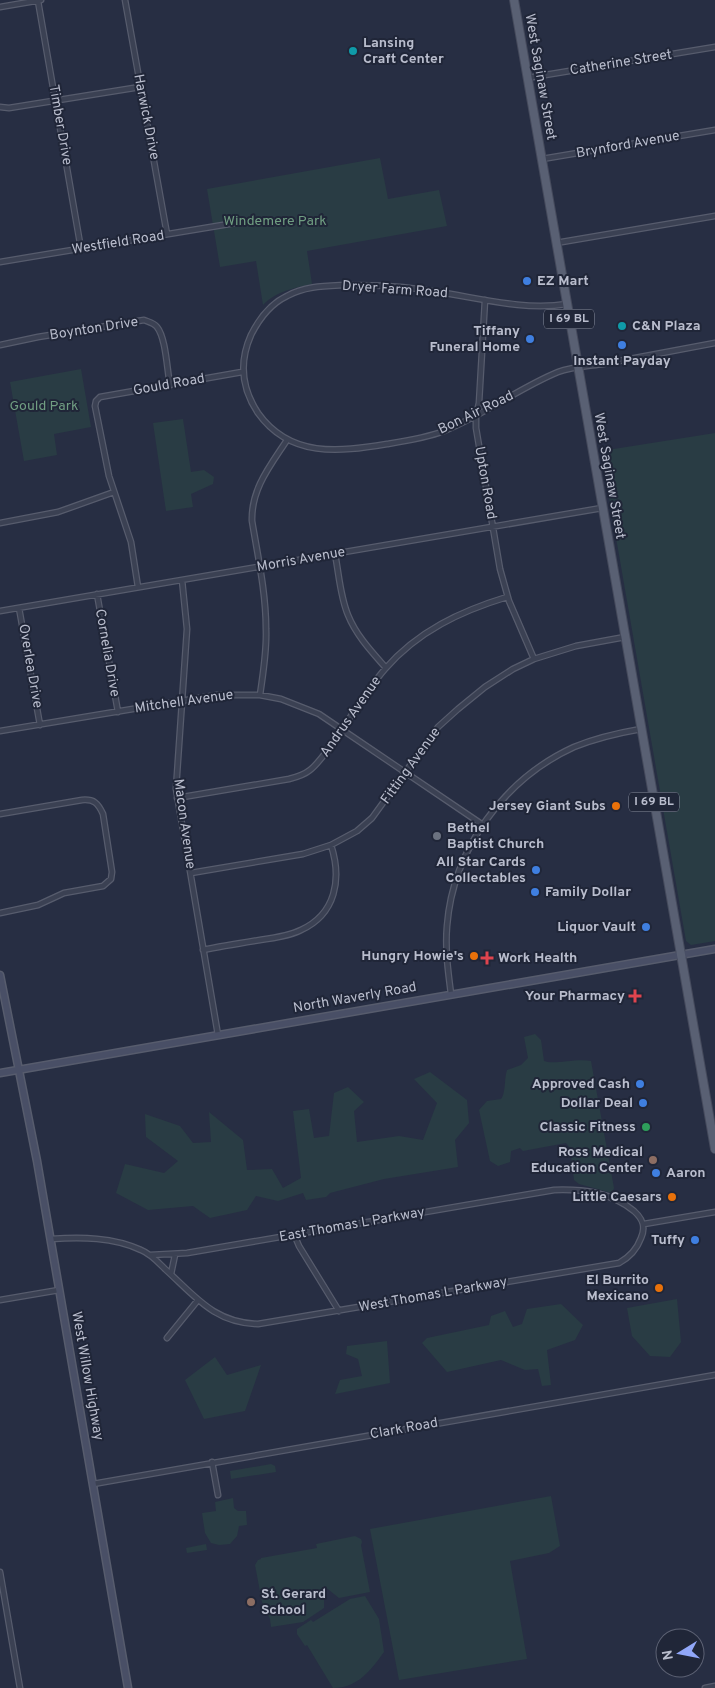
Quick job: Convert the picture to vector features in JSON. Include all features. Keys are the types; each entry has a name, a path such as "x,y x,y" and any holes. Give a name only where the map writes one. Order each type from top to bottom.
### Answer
{"main road":[{"name":"West Saginaw Street","path":"514,0 680,956"},
{"name":"North Waverly Road","path":"0,1073 715,949"},
{"name":"I 69 BL","path":"680,956 712,1120 715,1148"},
{"name":"West Willow Highway","path":"0,974 51,1239 128,1688"}],"street":[{"path":"0,7 40,0"},
{"name":"Timber Drive","path":"40,0 55,101 81,249"},
{"name":"Harwick Drive","path":"125,0 167,234"},
{"name":"Catherine Street","path":"528,78 715,47"},
{"path":"0,107 9,108 140,87"},
{"name":"Brynford Avenue","path":"542,159 715,130"},
{"path":"556,243 715,216"},
{"name":"Westfield Road","path":"0,262 235,223"},
{"name":"Dryer Farm Road","path":"242,372 248,341 263,315 274,304 299,290 324,286 380,286 429,290 528,306 567,304"},
{"name":"Upton Road","path":"485,300 476,428 500,569 516,621 534,659"},
{"name":"Boynton Drive","path":"0,345 144,320 152,322 162,334 170,385"},
{"name":"Bon Air Road","path":"242,372 254,406 264,420 287,440 321,449 361,448 425,437 444,431 560,371 715,343"},
{"name":"Gould Road","path":"114,492 105,463 95,406 96,401 100,397 242,372"},
{"path":"260,695 266,656 265,602 252,521 252,509 262,478 287,440"},
{"path":"0,523 58,512 114,492 131,542 138,587"},
{"name":"Morris Avenue","path":"0,611 602,508"},
{"path":"335,554 343,599 348,615 368,648 386,668"},
{"name":"Macon Avenue","path":"182,580 187,629 176,776 177,798 218,1035"},
{"name":"Cornelia Drive","path":"97,594 118,712"},
{"name":"Andrus Avenue","path":"177,798 289,779 304,774 318,763 373,683 410,645 442,622 478,606 508,597"},
{"name":"Overlea Drive","path":"19,608 40,725"},
{"name":"Fitting Avenue","path":"191,873 304,854 331,845 356,831 372,818 438,727 485,687 513,669 534,659 576,646 625,637"},
{"name":"Mitchell Avenue","path":"0,732 217,695 260,695 319,714 483,825"},
{"path":"451,994 446,946 450,907 462,864 483,825 497,806 515,787 550,761 587,743 611,735 641,729"},
{"path":"0,814 90,799 100,806 103,814 111,865 111,879 103,886 64,893 38,905 0,913"},
{"path":"203,950 286,936 313,924 324,913 332,899 336,885 337,871 331,845"},
{"name":"East Thomas L Parkway","path":"51,1239 79,1237 101,1239 141,1249 150,1255 175,1255 560,1190 599,1193 614,1199 629,1207 640,1217 644,1224"},
{"path":"644,1224 715,1212"},
{"name":"West Thomas L Parkway","path":"150,1255 198,1300 222,1316 246,1324 274,1322 619,1263 628,1258 635,1250 644,1233 644,1224"},
{"path":"294,1234 299,1246 339,1311"},
{"path":"171,1274 175,1255"},
{"path":"0,1300 59,1290"},
{"path":"167,1338 198,1300"},
{"name":"Clark Road","path":"93,1484 715,1375"},
{"path":"212,1462 218,1495"},
{"path":"0,1572 20,1688"},
{"path":"705,1688 715,1686"}],"green space":[{"name":"Windemere Park","path":"380,158 388,199 439,190 447,226 307,251 312,284 280,293 263,305 256,261 220,267 207,189"},
{"name":"Gould Park","path":"81,369 91,427 54,434 57,455 24,461 10,382"},
{"path":"183,419 191,472 204,470 214,477 213,484 191,494 193,507 166,511 153,423"},
{"path":"715,433 715,941 691,945 686,941 601,451"},
{"path":"535,1034 541,1040 544,1061 591,1061 614,1188 612,1193 579,1184 574,1180 570,1148 566,1143 523,1151 520,1148 511,1151 510,1162 498,1166 490,1161 479,1110 487,1101 501,1099 504,1093 507,1070 521,1065 528,1058 524,1037"},
{"path":"430,1072 467,1100 469,1123 455,1140 458,1167 384,1179 330,1193 326,1197 306,1200 303,1193 278,1201 256,1196 247,1210 210,1218 193,1206 148,1210 116,1193 125,1164 164,1173 178,1161 146,1137 145,1114 180,1126 193,1143 211,1142 209,1112 243,1140 247,1170 272,1169 283,1188 301,1178 293,1111 309,1109 314,1138 329,1136 334,1093 348,1087 364,1102 354,1111 357,1142 399,1136 423,1140 437,1103 414,1079"},
{"path":"677,1299 681,1342 670,1357 650,1356 632,1336 627,1308"},
{"path":"561,1304 583,1325 575,1340 547,1350 551,1385 542,1386 538,1369 525,1370 501,1360 447,1372 422,1343 427,1338 489,1325 491,1316 505,1311 513,1327 522,1324 527,1309"},
{"path":"387,1341 390,1383 335,1394 340,1380 362,1376 358,1359 346,1354 347,1346"},
{"path":"215,1357 227,1375 261,1365 245,1411 204,1419 185,1380"},
{"path":"271,1464 275,1466 276,1472 231,1479 230,1471"},
{"path":"551,1496 560,1546 549,1553 510,1561 527,1659 399,1680 370,1529"},
{"path":"233,1498 234,1508 238,1511 246,1511 247,1525 239,1526 237,1536 230,1544 219,1545 211,1543 205,1533 202,1513 216,1511 215,1502"},
{"path":"355,1536 361,1539 362,1542 370,1592 339,1598 324,1586 324,1608 303,1622 271,1627 270,1619 262,1602 255,1565 258,1560 317,1548 316,1544"},
{"path":"206,1544 207,1550 187,1553 186,1548"},
{"path":"365,1596 379,1619 384,1652 363,1677 350,1685 333,1688 307,1645 305,1646 297,1634 297,1629 311,1620 313,1622 350,1599"}],"place":[{"name":"Lansing Craft Center","path":"353,51"},
{"name":"EZ Mart","path":"527,281"},
{"name":"C&N Plaza","path":"622,326"},
{"name":"Tiffany Funeral Home","path":"530,339"},
{"name":"Instant Payday","path":"622,345"},
{"name":"Jersey Giant Subs","path":"616,806"},
{"name":"Bethel Baptist Church","path":"437,836"},
{"name":"All Star Cards Collectables","path":"536,870"},
{"name":"Family Dollar","path":"535,892"},
{"name":"Liquor Vault","path":"646,927"},
{"name":"Hungry Howie's","path":"474,956"},
{"name":"Work Health","path":"487,958"},
{"name":"Your Pharmacy","path":"635,996"},
{"name":"Approved Cash","path":"640,1084"},
{"name":"Dollar Deal","path":"643,1103"},
{"name":"Classic Fitness","path":"646,1127"},
{"name":"Ross Medical Education Center","path":"653,1160"},
{"name":"Aaron","path":"656,1173"},
{"name":"Little Caesars","path":"672,1197"},
{"name":"Tuffy","path":"695,1240"},
{"name":"El Burrito Mexicano","path":"659,1288"},
{"name":"St. Gerard School","path":"251,1602"}]}
